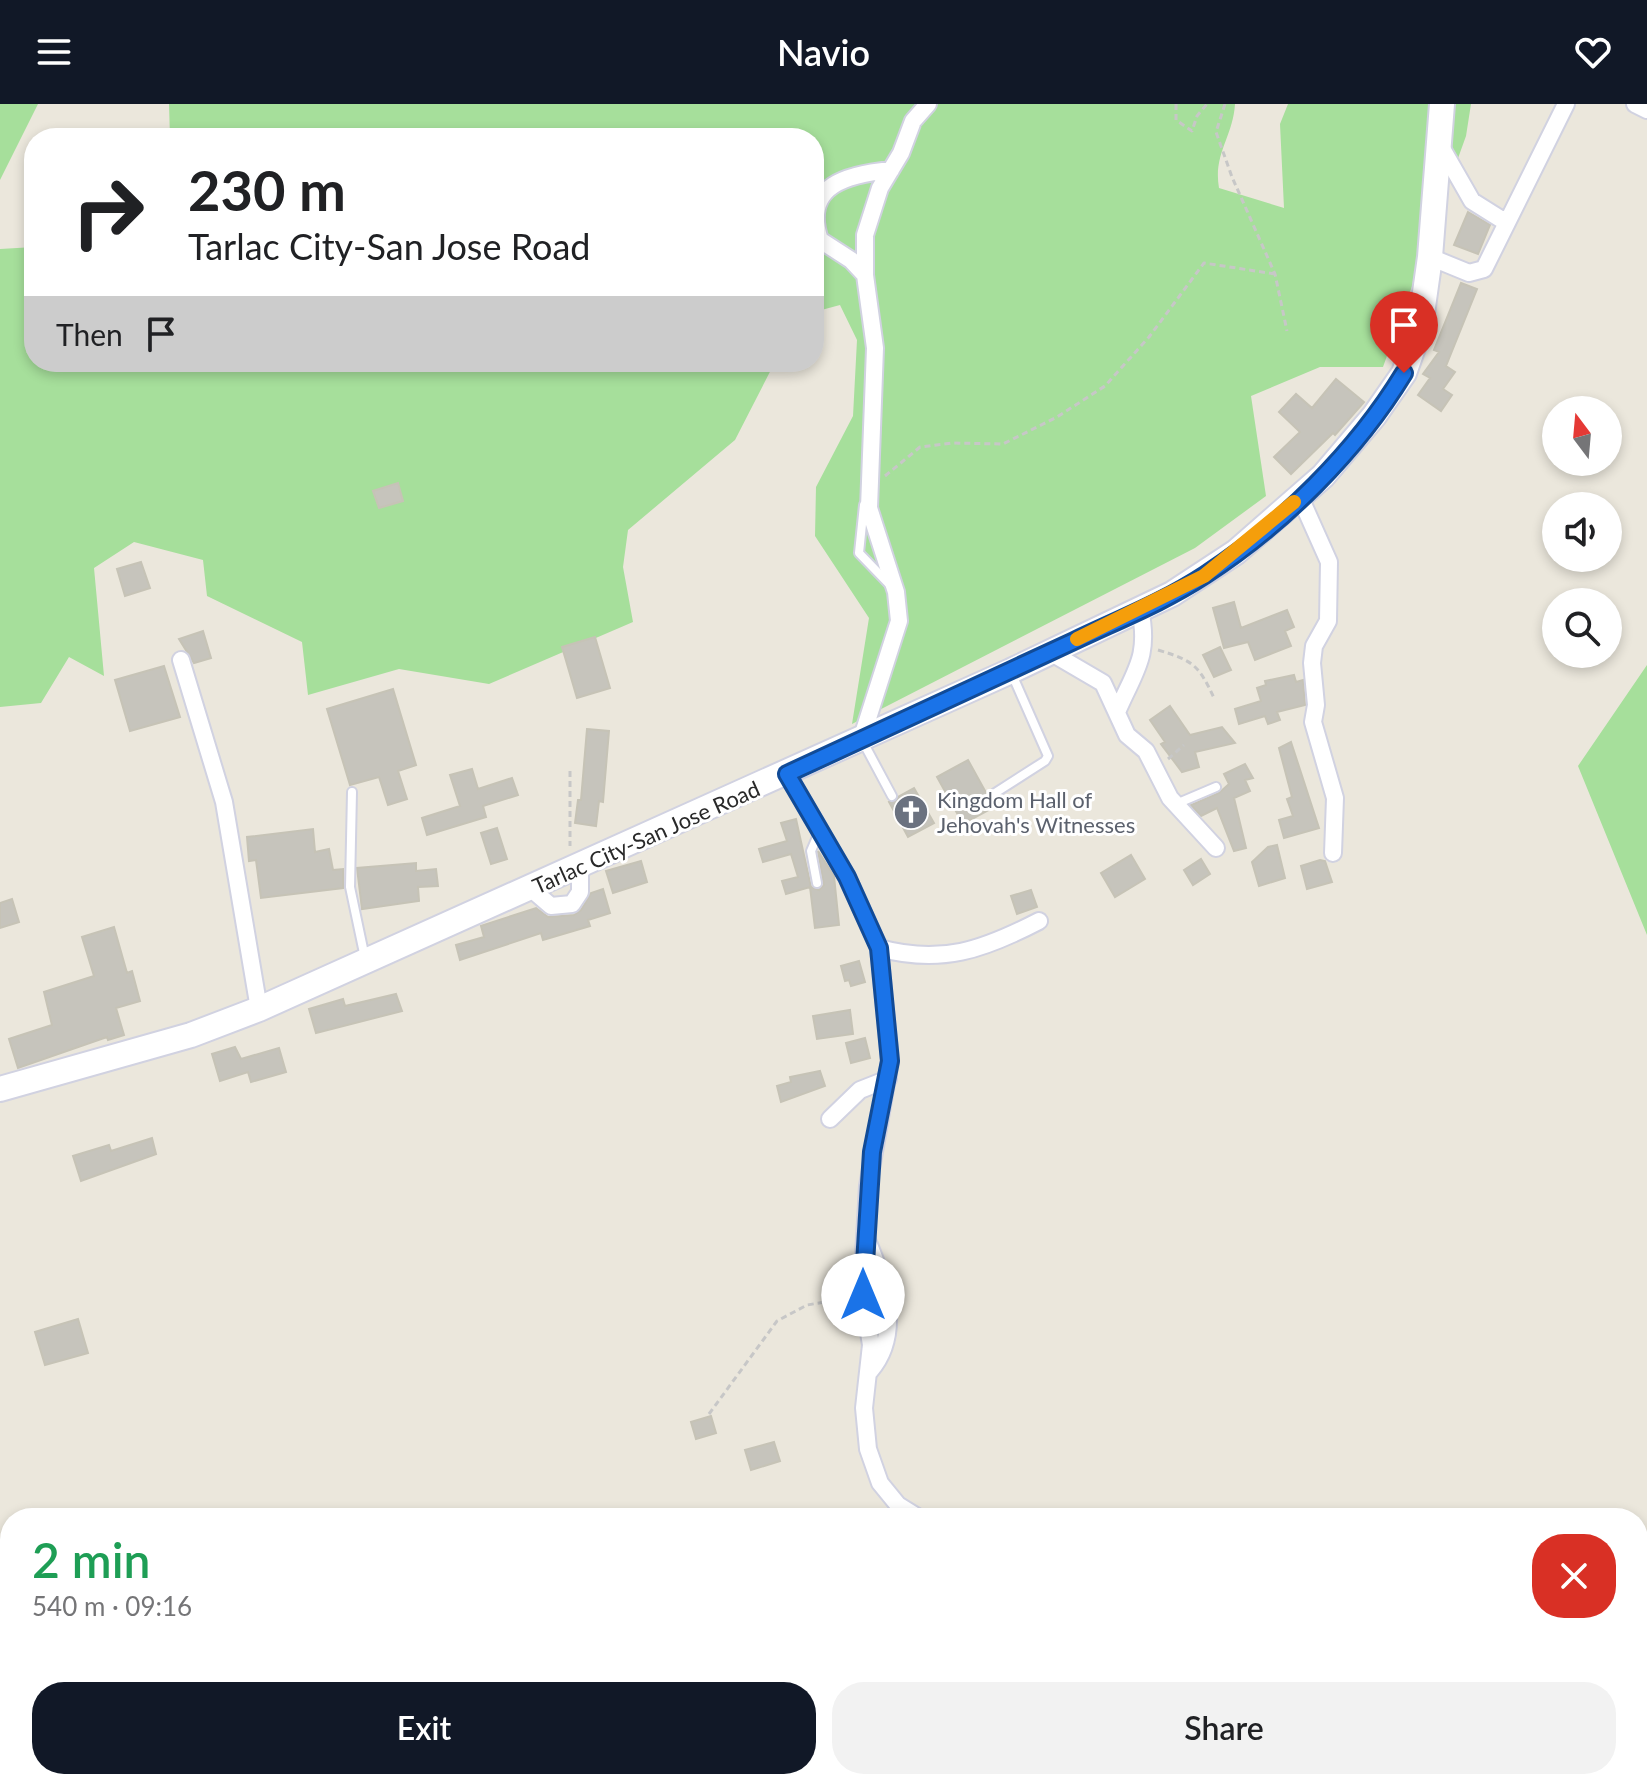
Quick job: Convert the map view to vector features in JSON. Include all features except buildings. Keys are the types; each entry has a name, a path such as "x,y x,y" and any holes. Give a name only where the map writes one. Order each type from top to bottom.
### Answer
{"main road":[{"name":"Tarlac City-San Jose Road","path":"0,1089 191,1035 259,1009 787,774 1011,671 1204,576 1300,497 1354,440 1404,373 1420,328 1430,257 1442,104"}],"street":[{"path":"861,740 896,634 896,592 874,529 867,491 875,410 875,348 865,275 868,220 913,121 928,104"},
{"path":"1430,257 1476,273 1484,269 1566,104"},
{"path":"1635,104 1647,110"},
{"path":"1439,144 1472,201 1507,223"},
{"path":"824,194 847,176 891,170"},
{"path":"824,243 851,260 865,275"},
{"path":"1300,497 1329,562 1328,621 1314,646 1312,663 1316,705 1313,722 1335,798 1333,853"},
{"path":"1117,712 1138,667 1145,641 1140,609"},
{"path":"1050,652 1103,683 1127,735 1146,751 1175,804 1216,848"},
{"path":"181,660 224,802 259,1009"},
{"path":"787,774 858,900 879,948 880,991 889,1044 888,1079 872,1152 865,1237 863,1295 870,1329 864,1408 873,1467 888,1495 906,1508"},
{"path":"879,948 922,957 967,952 993,944 1039,921"},
{"path":"830,1119 860,1090 888,1079"},
{"path":"865,1237 882,1276 887,1319 886,1343 868,1372"}],"lane":[{"path":"995,793 1048,756 1011,671"},
{"path":"861,740 892,796"},
{"path":"1175,804 1216,787"},
{"path":"352,792 350,887 366,963"},
{"path":"817,883 811,851 820,829"}],"path":[{"path":"1176,104 1176,120 1192,131 1197,116 1207,104"},
{"path":"1225,104 1216,132 1232,177 1275,274 1287,331"},
{"path":"867,491 920,447 952,443 1003,444 1057,417 1105,386 1149,337 1204,263 1275,274"},
{"path":"1145,641 1159,650 1189,660 1203,675 1215,700"},
{"path":"1155,769 1184,745"},
{"path":"570,771 569,818 576,868"},
{"path":"709,1414 777,1321 807,1305 863,1295"}],"green space":[{"path":"0,104 38,104 24,128 0,180"},
{"path":"169,104 1235,104 1219,165 1219,188 1284,208 1280,124 1288,104 1471,104 1466,136 1383,367 1320,367 1251,396 1266,496 1195,548 852,724 869,618 815,536 816,487 853,416 857,340 840,305 824,309 824,128 170,128"},
{"path":"24,248 24,372 770,372 735,440 628,530 623,567 633,622 489,684 399,669 308,695 302,642 207,596 203,560 134,542 94,568 104,676 69,657 41,703 0,707 0,249"},
{"path":"1647,665 1647,935 1578,766"}],"slow traffic":[{"path":"1077,639 1204,576 1294,502"}],"place":[{"name":"Kingdom Hall of Jehovah's Witnesses","path":"911,812"}],"route":[{"path":"863,1295 868,1186 890,1061 888,1026 880,991 879,948 847,877 787,774 1011,671 1204,576 1323,476 1374,416 1404,373"}]}
